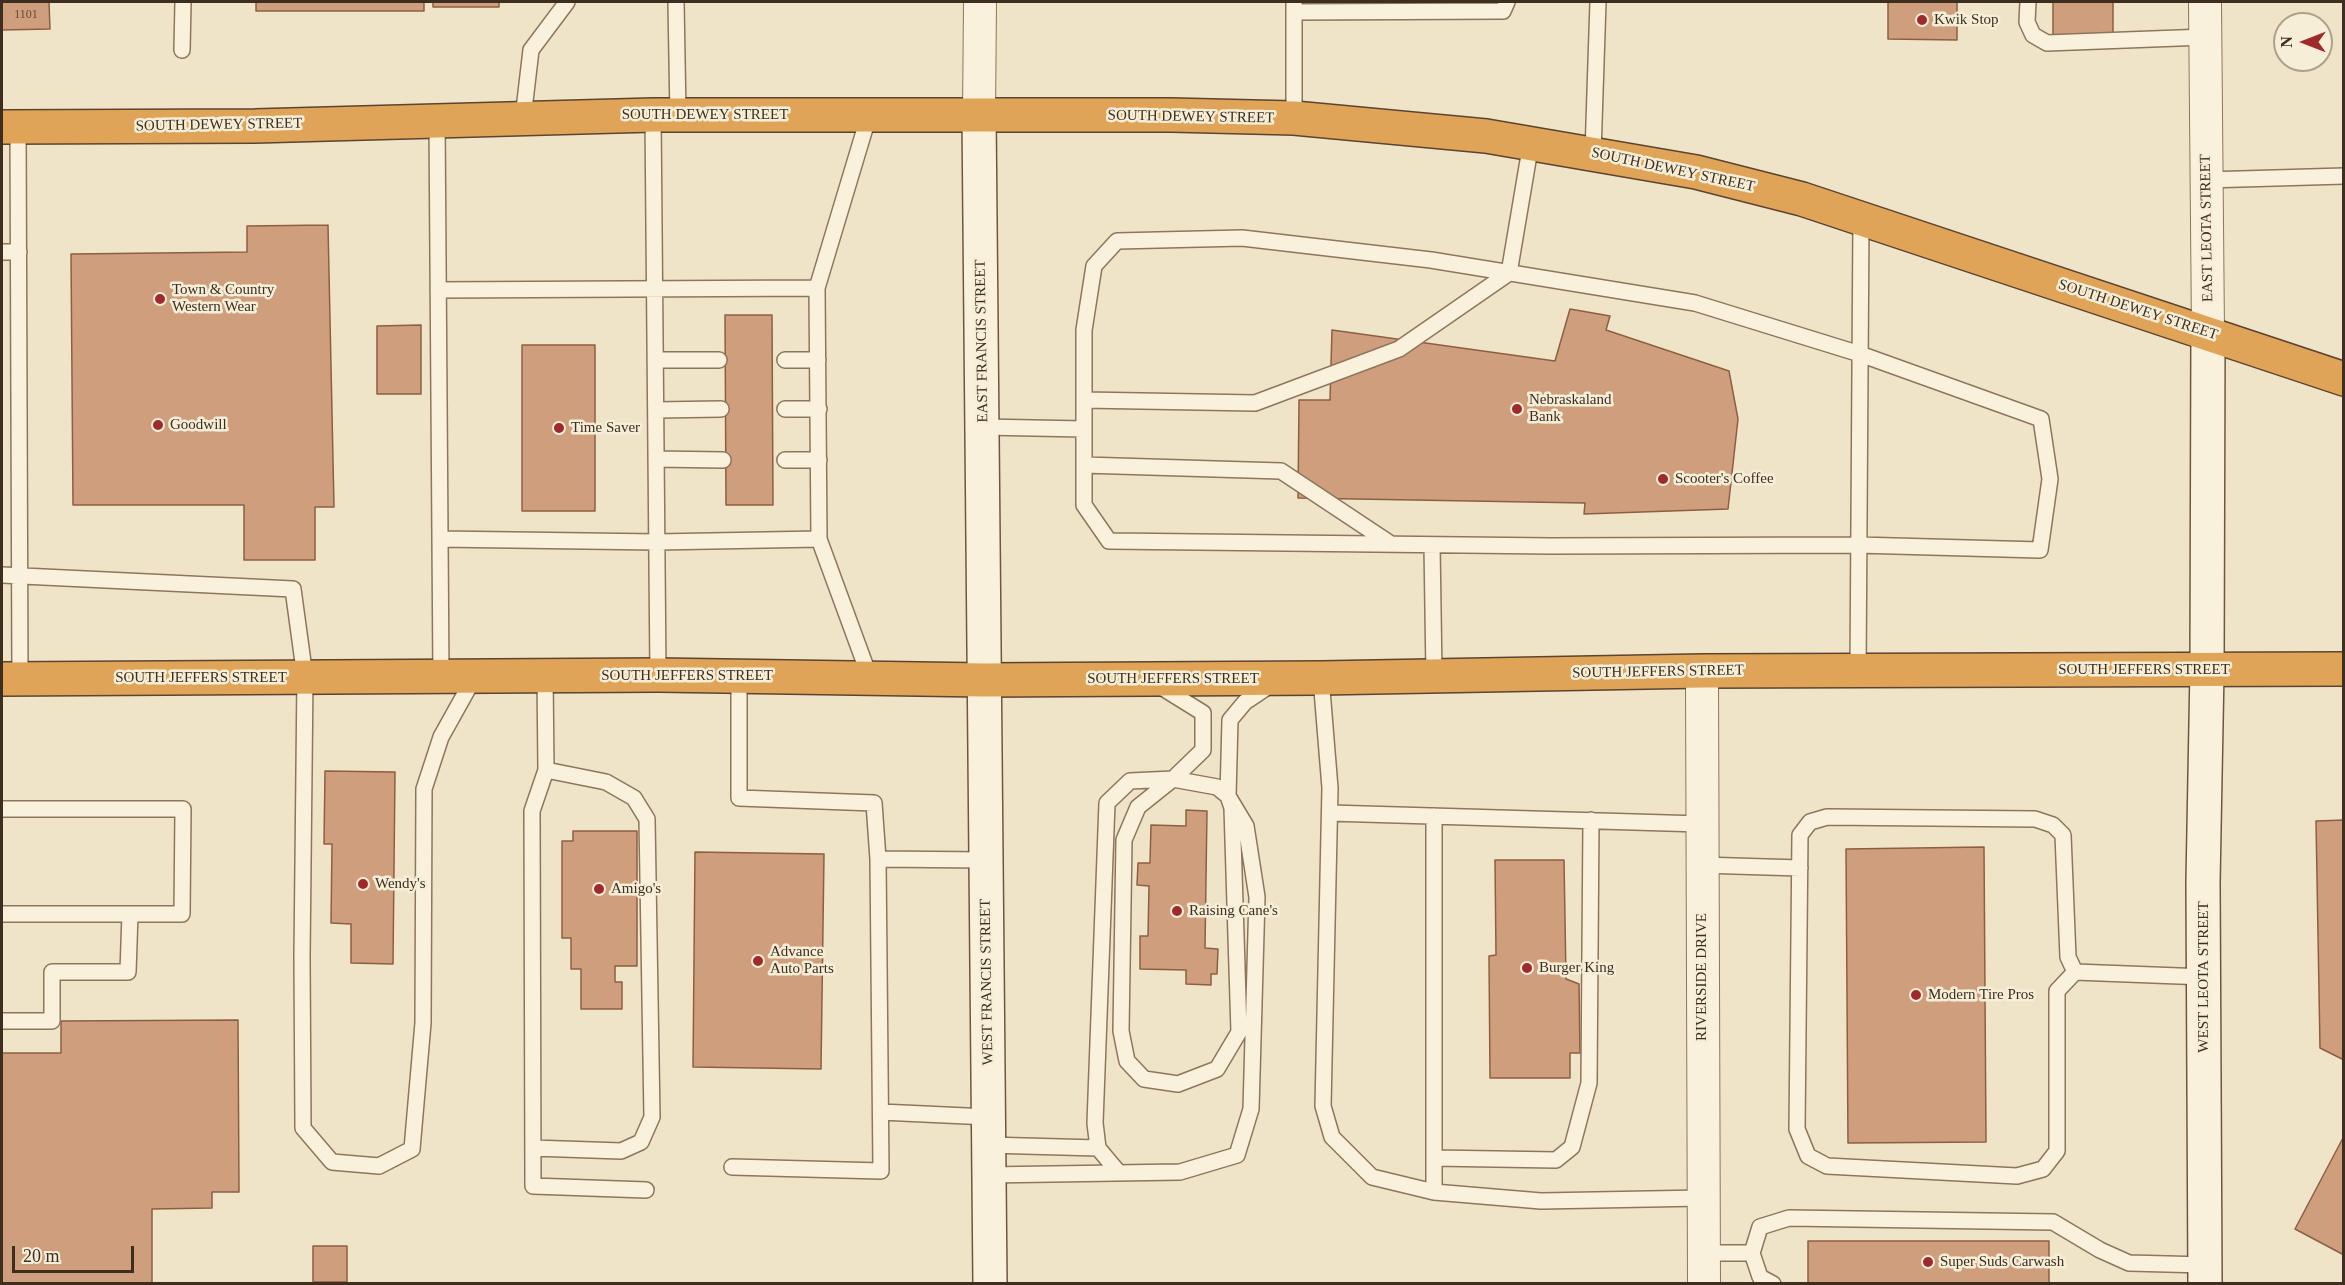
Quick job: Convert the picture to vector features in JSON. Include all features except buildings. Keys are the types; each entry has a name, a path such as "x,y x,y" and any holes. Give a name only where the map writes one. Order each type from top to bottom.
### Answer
{"highway":[{"name":"SOUTH DEWEY STREET","path":"10,127 255,126 665,115 1172,115 1294,118 1410,128 1593,153 1695,172 1802,199 2343,379"},
{"name":"SOUTH JEFFERS STREET","path":"11,679 658,675 984,680 1321,678 1702,671 2343,669"}],"street":[{"name":"EAST FRANCIS STREET","path":"980,2 984,680"},
{"name":"EAST LEOTA STREET","path":"2205,2 2208,333 2207,670"},
{"name":"WEST LEOTA STREET","path":"2205,1274 2203,882 2207,670"},
{"name":"RIVERSIDE DRIVE","path":"1702,671 1704,1284"},
{"name":"WEST FRANCIS STREET","path":"984,680 990,1284"}],"lane":[{"path":"182,50 183,2"},
{"path":"523,118 531,50 567,2"},
{"path":"658,675 655,290 665,115 676,2"},
{"path":"1294,118 1294,7 1503,11 1507,2"},
{"path":"1593,153 1598,2"},
{"path":"2028,2 2028,22 2033,35 2047,43 2205,37"},
{"path":"869,115 817,288 819,539 870,678"},
{"path":"437,120 441,676"},
{"path":"10,127 19,252 20,575 11,679"},
{"path":"1084,400 1255,403 1399,349 1509,273 1531,143"},
{"path":"2206,180 2343,176"},
{"path":"1858,671 1861,219"},
{"path":"1242,238 1431,260 1695,303 1860,354 2041,418 2050,479 2040,550 1858,545 1432,545 1109,541 1084,506 1084,330 1094,266 1117,241 1242,238"},
{"path":"2,252 19,252"},
{"path":"438,290 817,288"},
{"path":"655,360 719,360"},
{"path":"785,360 818,360"},
{"path":"656,410 720,409"},
{"path":"785,409 819,409"},
{"path":"983,427 1084,429"},
{"path":"656,459 723,460"},
{"path":"785,460 819,460"},
{"path":"1084,465 1281,471 1391,544"},
{"path":"440,539 657,542 819,539"},
{"path":"1432,545 1434,675"},
{"path":"2,575 293,589 305,677 303,1128 332,1162 379,1166 412,1149 423,1023 424,789 441,737 475,676"},
{"path":"545,676 546,770 532,811 532,1186 646,1190"},
{"path":"732,1167 881,1171 878,859 874,802 739,798 739,676"},
{"path":"1148,679 1203,712 1203,750 1173,779 1138,807 1124,840 1121,1031 1127,1061 1144,1079 1178,1084 1217,1070 1239,1032 1232,808 1228,796 1230,720 1245,702 1282,678"},
{"path":"1321,678 1330,813 1323,1106 1332,1137 1372,1177 1434,1192 1541,1201 1703,1198"},
{"path":"532,1148 621,1151 641,1142 652,1117 647,819 634,798 606,782 546,770"},
{"path":"881,1112 988,1146 1119,1173 1180,1172 1237,1155 1251,1109 1257,897 1246,826 1228,796 1217,787 1173,779 1130,781 1107,802 1095,1123 1098,1148 1119,1173"},
{"path":"2,809 183,809 182,914 2,914"},
{"path":"1330,813 1701,824"},
{"path":"1434,816 1434,1192"},
{"path":"2075,972 2068,957 2063,835 2052,825 2035,819 1827,817 1810,822 1800,835 1797,1129 1808,1156 1827,1166 2017,1176 2043,1169 2056,1151 2056,991 2075,972 2205,977"},
{"path":"1434,1158 1556,1160 1572,1147 1589,1083 1591,820"},
{"path":"878,859 986,860"},
{"path":"1701,865 1800,868"},
{"path":"2,1021 52,1021 52,972 128,972 130,914"},
{"path":"988,1146 1098,1148"},
{"path":"1773,1284 1760,1276 1752,1253 1760,1227 1789,1218 2053,1222 2100,1250 2129,1263 2205,1274"},
{"path":"1704,1253 1752,1253"}],"place":[{"name":"Kwik Stop","path":"1922,20"},
{"name":"Town & Country Western Wear","path":"160,299"},
{"name":"Nebraskaland Bank","path":"1517,409"},
{"name":"Goodwill","path":"158,425"},
{"name":"Time Saver","path":"559,428"},
{"name":"Scooter's Coffee","path":"1663,479"},
{"name":"Wendy's","path":"363,884"},
{"name":"Amigo's","path":"599,889"},
{"name":"Raising Cane's","path":"1177,911"},
{"name":"Advance Auto Parts","path":"758,961"},
{"name":"Burger King","path":"1527,968"},
{"name":"Modern Tire Pros","path":"1916,995"},
{"name":"Super Suds Carwash","path":"1928,1262"}]}
